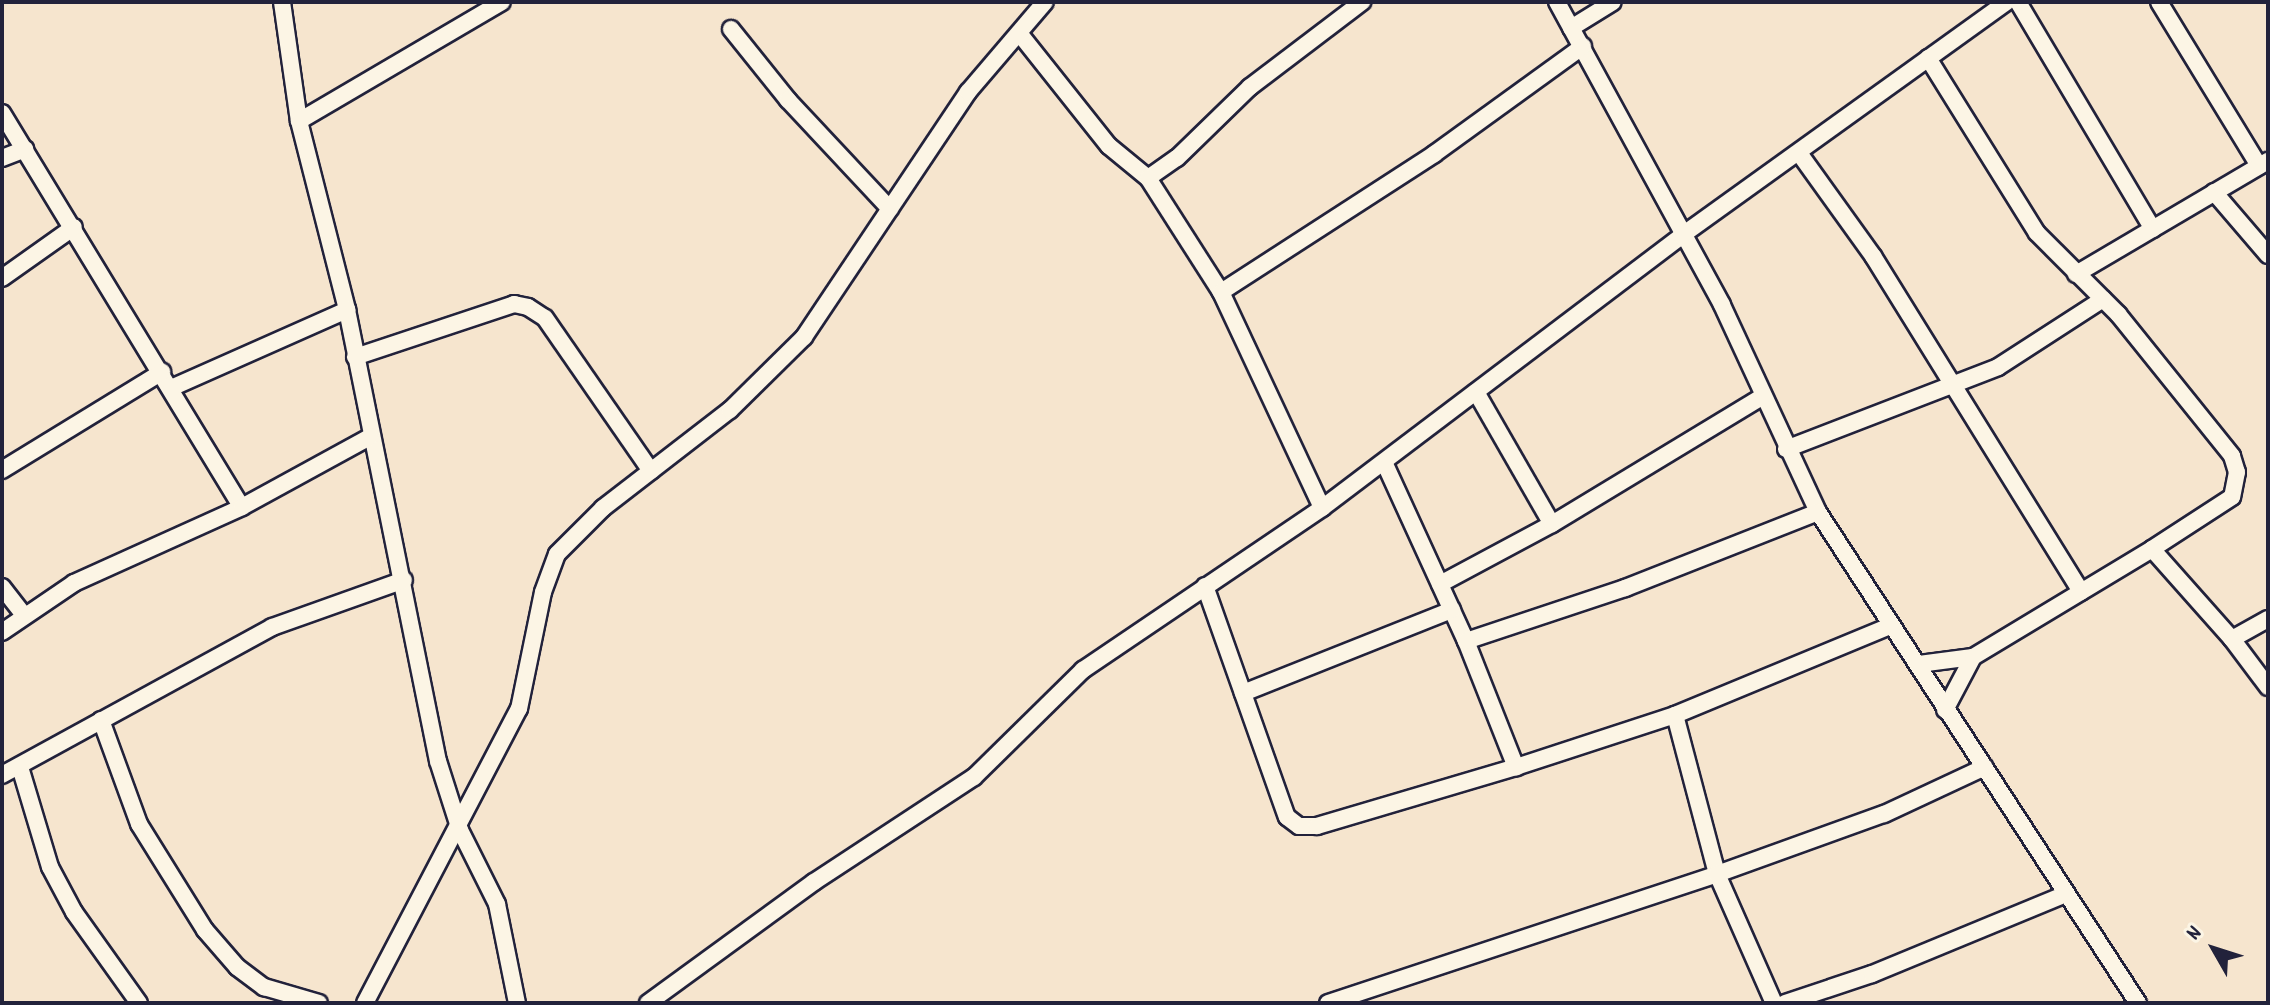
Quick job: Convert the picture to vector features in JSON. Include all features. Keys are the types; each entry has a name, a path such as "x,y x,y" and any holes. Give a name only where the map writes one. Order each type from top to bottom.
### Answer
{"street":[{"path":"282,2 299,121 347,310 370,437 404,580 438,761 460,830 497,904 517,1003"},
{"path":"299,121 502,2"},
{"path":"365,1003 460,830 519,709 543,592 557,554 651,471 730,410 804,337 968,92 1045,2"},
{"path":"1148,178 1177,158 1250,87 1362,2"},
{"path":"1557,2 1681,236 1722,305 1786,449 1818,512 2138,1003"},
{"path":"1571,28 1613,2"},
{"path":"648,1003 814,882 974,777 1083,670 1322,508 1681,236 2007,2"},
{"path":"2018,2 2153,229"},
{"path":"2076,274 2264,163 2159,2"},
{"path":"731,29 788,100 890,209"},
{"path":"1019,33 1109,146 1148,178 1221,292 1322,508"},
{"path":"1221,292 1434,154 1583,46"},
{"path":"1919,664 1973,657 2081,592 2232,497 2237,472 2217,435 2103,299 2037,233 1928,58"},
{"path":"2,113 242,507"},
{"path":"2,158 25,149"},
{"path":"1799,153 1873,256 2081,592"},
{"path":"2214,192 2268,255"},
{"path":"2,278 74,227"},
{"path":"1786,449 1949,383 1998,367 2103,299"},
{"path":"355,357 514,304 528,307 545,318 564,343 651,471"},
{"path":"171,388 347,310"},
{"path":"2,470 162,372"},
{"path":"1476,392 1552,524"},
{"path":"1440,584 1552,524 1763,396"},
{"path":"2,632 74,583 242,507 370,437"},
{"path":"1384,462 1466,641 1516,767"},
{"path":"1466,641 1625,588 1818,512"},
{"path":"2152,549 2232,639 2268,687"},
{"path":"2,775 272,627 404,580"},
{"path":"1205,586 1287,817 1299,826 1317,826 1516,767 1675,715 1890,626"},
{"path":"2,587 24,615"},
{"path":"1243,693 1452,610"},
{"path":"2232,639 2268,619"},
{"path":"1945,710 1973,657"},
{"path":"1675,715 1717,874 1774,1003"},
{"path":"101,720 139,824 205,930 237,967 264,987 319,1003"},
{"path":"20,767 50,867 74,912 139,1003"},
{"path":"1328,1003 1717,874 1884,814 1985,767"},
{"path":"1785,1003 1872,974 2066,894"}]}
